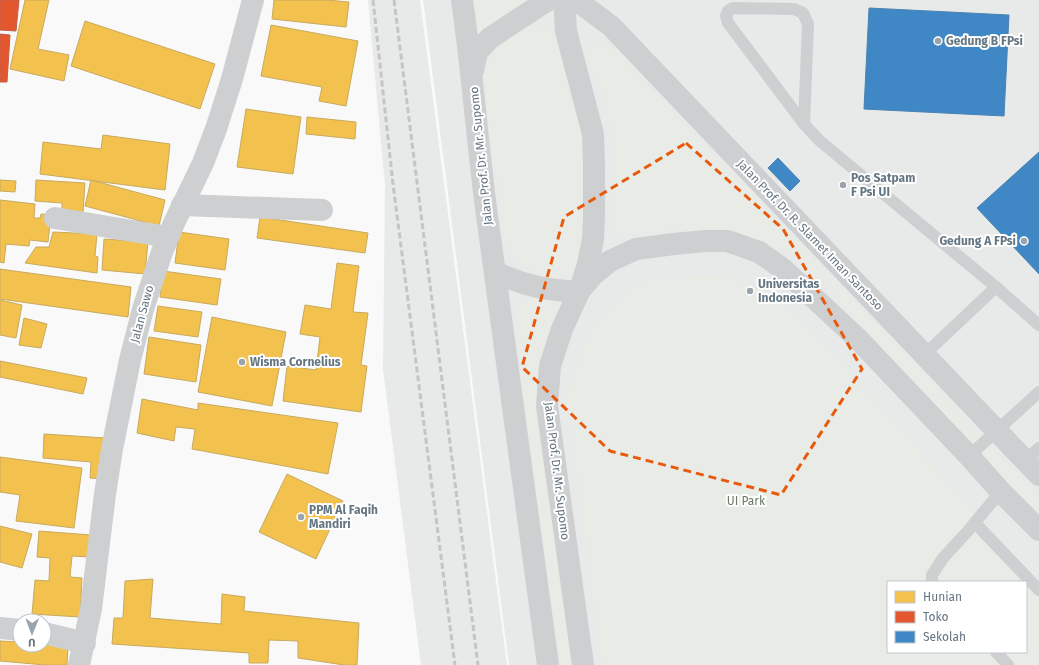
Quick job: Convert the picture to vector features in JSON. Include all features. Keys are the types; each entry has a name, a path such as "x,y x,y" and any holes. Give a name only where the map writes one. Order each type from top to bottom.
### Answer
{"street":[{"name":"Jalan Sawo","path":"79,665 91,609 106,486 129,368 143,309 168,237 216,129 232,79 253,0"},
{"path":"462,0 472,75"},
{"path":"472,75 477,52 482,45 506,26 548,0"},
{"name":"Jalan Prof. Dr. Mr. Supomo","path":"564,0 566,30 592,134 594,164 593,238 588,264 579,292 562,329 550,366 547,406 583,665"},
{"name":"Jalan Prof. Dr. R. Slamet Iman Santoso","path":"576,0 611,26 996,432 1034,462"},
{"name":"Jalan Prof. Dr. Mr. Supomo","path":"472,75 477,140 534,572 548,665"},
{"path":"182,205 322,210"},
{"path":"55,218 168,237"},
{"path":"495,272 526,285 558,291 579,292 592,276 610,261 636,249 706,241 727,241 759,252 783,269 858,339 1002,493 1039,530"},
{"path":"0,628 12,629"},
{"path":"52,636 84,643"}],"lane":[{"path":"804,124 808,24 803,13 794,9 733,8 728,11 726,16 728,23 804,124 820,141 996,287 1039,325"},
{"path":"924,355 996,287"},
{"path":"969,456 1039,392"},
{"path":"932,581 932,575 943,558 992,502 1002,493"},
{"path":"975,523 1039,590"},
{"path":"997,653 1008,665"}],"highlighted area":[{"path":"686,143 783,229 862,369 781,495 610,451 522,367 564,217"}],"shaded area":[{"path":"368,0 420,0 507,665 421,665 383,369 385,185"},
{"name":"Universitas Indonesia","path":"423,0 1039,0 1039,665 509,665"}],"green space":[{"path":"472,0 527,0 480,32 474,14"},
{"path":"543,25 550,29 555,40 577,110 585,162 583,252 577,267 568,275 557,277 542,276 523,265 508,249 503,229 488,117 486,86 487,64 496,50 510,37 531,26"},
{"path":"598,40 610,46 686,127 743,183 1039,497 1039,515 917,388 835,294 796,257 757,239 726,232 679,230 619,234 610,228 613,177 612,139 600,88 588,56 588,44"},
{"name":"UI Park","path":"723,274 772,293 821,341 1039,585 1039,665 602,665 567,395 591,326 643,281"},
{"path":"527,297 549,300 559,307 542,355 537,379 537,400 573,665 560,665 522,388 517,304"}],"building: Hunian":[{"path":"25,0 49,0 38,49 69,55 64,81 10,69"},
{"path":"274,0 327,0 349,2 346,27 272,19"},
{"path":"85,21 215,64 200,109 71,66"},
{"path":"271,25 358,41 346,106 319,101 322,87 261,76"},
{"path":"246,109 301,117 293,174 237,167"},
{"path":"307,117 356,122 355,139 306,134"},
{"path":"103,135 170,144 165,190 40,174 43,142 101,149"},
{"path":"0,180 16,181 15,192 0,191"},
{"path":"36,180 85,183 83,213 62,212 62,203 35,201"},
{"path":"91,180 165,200 159,226 85,206"},
{"path":"0,200 35,204 34,218 40,218 41,214 51,215 48,242 30,240 29,246 6,244 4,263 0,262"},
{"path":"260,217 368,233 365,253 257,238"},
{"path":"53,232 97,234 95,256 98,257 97,273 25,263 36,247 49,247"},
{"path":"179,232 229,239 225,270 175,263"},
{"path":"104,239 148,242 145,274 102,270"},
{"path":"337,263 359,266 353,312 368,313 361,365 367,366 361,412 283,401 287,366 316,370 320,337 300,334 305,305 331,309"},
{"path":"0,269 131,287 128,317 0,299"},
{"path":"163,271 221,279 217,305 160,297"},
{"path":"0,300 22,305 16,338 0,335"},
{"path":"158,306 202,312 198,337 154,331"},
{"name":"Wisma Cornelius","path":"212,317 286,332 272,406 198,392"},
{"path":"24,318 47,324 41,348 19,345"},
{"path":"149,337 201,345 196,382 144,374"},
{"path":"0,361 87,378 83,394 0,377"},
{"path":"142,399 198,410 198,403 338,423 328,474 192,449 195,429 176,427 174,441 137,433"},
{"path":"44,434 106,438 103,479 90,478 91,462 43,458"},
{"path":"0,457 82,468 74,528 16,521 20,495 0,492"},
{"name":"PPM Al Faqih Mandiri","path":"287,474 343,501 316,559 259,532"},
{"path":"0,526 32,534 22,568 0,562"},
{"path":"39,531 91,535 89,557 72,556 70,577 82,578 80,617 52,615 52,613 32,613 35,580 49,581 50,558 37,557"},
{"path":"153,579 150,618 221,624 222,594 245,597 244,611 359,623 357,665 344,665 298,658 298,641 269,640 268,663 249,663 249,653 112,644 114,618 123,618 125,581"},
{"path":"0,641 12,642 12,653 52,653 52,645 68,646 67,665 45,665 0,661"}],"building: Toko":[{"path":"0,0 19,0 16,31 0,30"},
{"path":"0,34 10,35 7,82 0,82"}],"building: Sekolah":[{"name":"Gedung B FPsi","path":"869,8 1009,15 1004,116 864,109"},
{"name":"Gedung A FPsi","path":"1039,152 1039,274 977,208"},
{"path":"778,158 800,181 790,191 768,168"}],"railway":[{"path":"373,0 393,184 455,665"},
{"path":"394,0 478,665"}],"place":[{"name":"Gedung B FPsi","path":"938,41"},
{"name":"Pos Satpam F Psi UI","path":"843,185"},
{"name":"Gedung A FPsi","path":"1024,241"},
{"name":"Universitas Indonesia","path":"750,291"},
{"name":"Wisma Cornelius","path":"242,362"},
{"name":"PPM Al Faqih Mandiri","path":"301,517"}]}
